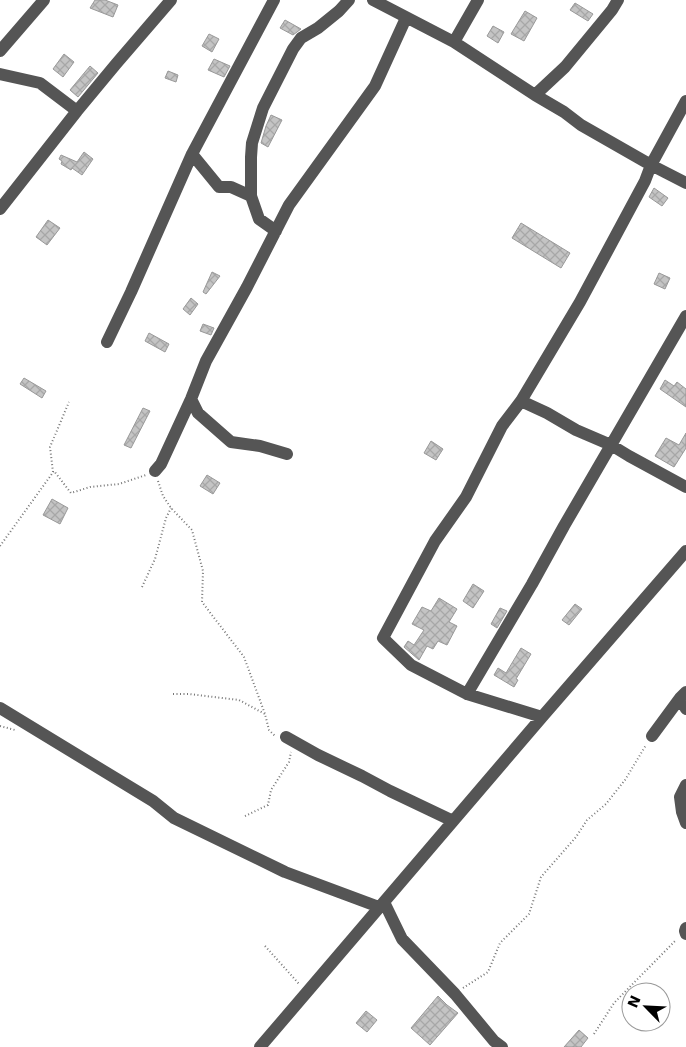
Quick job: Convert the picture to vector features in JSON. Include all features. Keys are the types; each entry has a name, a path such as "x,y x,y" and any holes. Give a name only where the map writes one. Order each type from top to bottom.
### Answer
{"street":[{"path":"0,51 44,0"},
{"path":"0,209 77,111 171,0"},
{"path":"107,342 192,154 274,0"},
{"path":"276,231 259,219 251,196 250,157 252,143 263,108 293,49 301,38 339,12 349,0"},
{"path":"374,0 454,42 564,112 581,125 686,183"},
{"path":"454,42 478,0"},
{"path":"535,95 565,67 618,0"},
{"path":"155,471 161,464 206,361 289,205 375,86 406,18"},
{"path":"0,74 40,84 77,111"},
{"path":"542,717 467,694 411,665 384,638 435,541 466,497 502,426 521,401 580,302 645,182 651,165 686,101"},
{"path":"192,154 219,187 231,187 251,196"},
{"path":"467,694 686,316"},
{"path":"191,399 198,413 231,442 260,446 287,454"},
{"path":"521,401 547,413 576,430 611,445 686,486"},
{"path":"260,1047 686,551"},
{"path":"652,736 684,700"},
{"path":"0,708 153,801 174,818 285,872 382,905 402,939 455,994 494,1041 502,1047"},
{"path":"286,737 318,755 453,822"},
{"path":"686,785 680,797 686,823"}],"path":[{"path":"0,546 53,472 50,447 69,402"},
{"path":"53,472 71,493 90,487 119,484 155,471 162,496 192,530 203,571 202,602 244,657 270,730 276,737 286,737 293,746 289,762 271,790 268,805 245,816"},
{"path":"142,587 155,559 166,518 171,508"},
{"path":"173,694 239,700 265,714"},
{"path":"455,994 488,972 500,943 529,914 541,877 576,837 587,820 606,804 616,792 652,736"},
{"path":"594,1034 614,1003 686,931"},
{"path":"265,946 307,992"}],"building":[{"path":"95,0 105,0 118,5 113,17 90,8"},
{"path":"575,3 593,14 588,21 570,10"},
{"path":"525,11 537,18 524,41 511,34"},
{"path":"285,20 301,29 293,35 280,28"},
{"path":"493,26 504,32 498,43 487,36"},
{"path":"209,34 219,39 212,52 202,46"},
{"path":"64,54 74,62 63,77 53,69"},
{"path":"214,59 230,66 224,77 208,70"},
{"path":"90,66 98,73 78,97 70,90"},
{"path":"168,71 178,75 176,82 165,78"},
{"path":"271,115 282,120 268,147 261,143"},
{"path":"84,152 93,159 82,175 72,168 71,170 61,164 62,161 59,159 61,155 77,162"},
{"path":"654,188 668,198 662,206 649,197"},
{"path":"48,220 60,228 47,245 36,237"},
{"path":"521,223 570,253 561,268 512,238"},
{"path":"212,272 220,276 206,294 203,292"},
{"path":"659,273 670,278 665,289 654,284"},
{"path":"191,298 198,304 190,315 183,309"},
{"path":"203,324 214,328 211,335 200,331"},
{"path":"149,333 169,344 165,352 145,341"},
{"path":"24,378 46,391 42,398 20,384"},
{"path":"665,380 674,386 677,382 686,389 686,407 660,389"},
{"path":"143,408 150,411 131,448 124,445"},
{"path":"686,433 686,448 674,467 655,456 666,438 679,445"},
{"path":"431,441 443,449 436,460 424,453"},
{"path":"207,475 220,483 213,494 200,486"},
{"path":"52,499 68,508 60,524 43,515"},
{"path":"473,584 484,591 473,608 463,601"},
{"path":"439,598 457,609 449,622 457,626 447,645 438,641 433,649 427,646 419,660 404,647 408,641 414,645 424,630 412,624 422,607 431,611"},
{"path":"575,604 582,609 569,625 562,620"},
{"path":"500,608 507,611 497,628 491,624"},
{"path":"521,648 531,654 516,679 518,680 514,687 494,675 498,668 506,673"},
{"path":"438,996 458,1013 430,1045 411,1028"},
{"path":"366,1011 377,1020 367,1032 356,1023"},
{"path":"579,1030 588,1038 581,1047 564,1047"}]}
